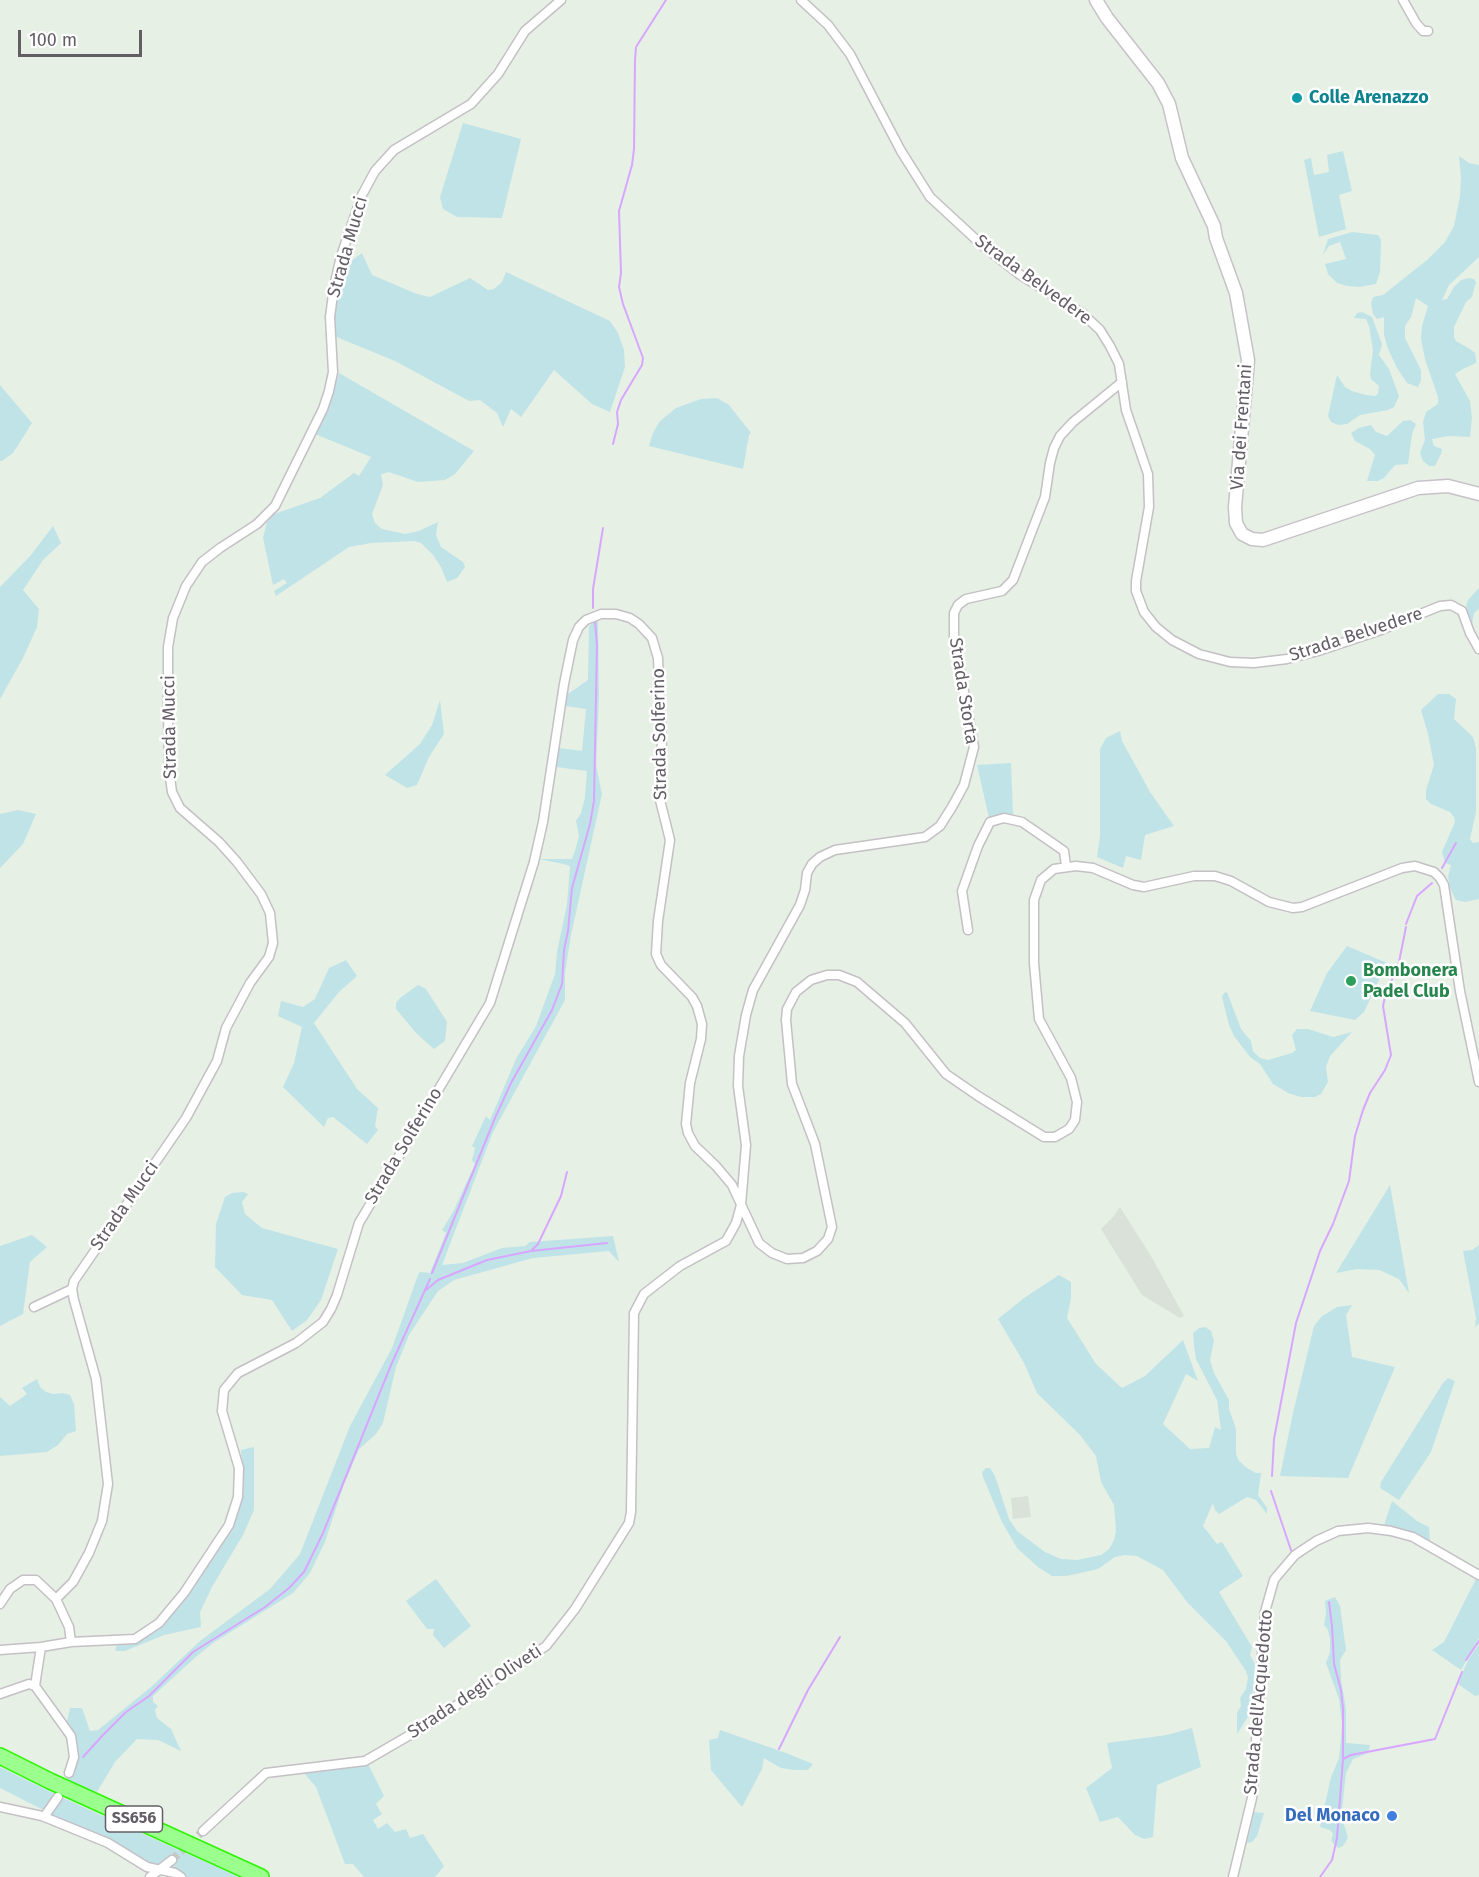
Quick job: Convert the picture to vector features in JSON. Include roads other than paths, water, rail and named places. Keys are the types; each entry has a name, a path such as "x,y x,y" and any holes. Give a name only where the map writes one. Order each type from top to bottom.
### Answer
{"highway":[{"name":"SS656","path":"0,1756 261,1877"}],"main road":[{"name":"Via dei Frentani","path":"1096,0 1107,18 1158,83 1169,104 1182,158 1210,218 1236,293 1248,360 1235,507 1236,524 1242,534 1252,539 1263,540 1418,488 1448,486 1479,494"}],"street":[{"name":"Strada Mucci","path":"72,1288 81,1268 186,1118 217,1061 224,1033 231,1019 250,983 272,950 270,913 261,894 219,842 180,808 172,792 169,770 168,647 175,612 190,579 202,562 210,554 257,524 275,506 323,409 333,372 330,317 334,287 341,256 359,204 375,171 394,150 471,104 498,74 525,31 561,0"},
{"name":"Strada Belvedere","path":"801,0 828,25 850,54 901,151 930,197 1025,278 1083,314 1100,330 1116,356 1126,410 1147,467 1149,485 1148,515 1136,591 1144,612 1164,634 1191,650 1221,660 1246,663 1272,661 1350,641 1440,606 1451,605 1462,611 1479,649"},
{"path":"1403,0 1416,23 1423,31 1428,31"},
{"name":"Strada Storta","path":"741,1205 746,1145 738,1086 739,1056 746,1015 753,990 800,905 807,873 820,857 835,850 925,837 940,826 964,784 974,747 954,637 954,613 958,605 966,598 1002,591 1013,580 1045,496 1050,463 1060,436 1073,422 1122,382"},
{"name":"Strada Solferino","path":"0,1650 71,1642 135,1639 159,1623 184,1593 228,1525 238,1497 239,1468 222,1411 224,1390 238,1373 296,1343 322,1322 332,1309 359,1223 490,1003 534,862 543,822 573,640 579,627 586,620 601,614 616,614 630,618 646,630 657,648 662,749 660,800 670,840 657,931 656,954 661,965 692,997 701,1016 702,1034 690,1083 686,1124 695,1146 732,1185 759,1243 772,1253 787,1259 803,1258 817,1251 828,1239 832,1227 815,1144 792,1084 786,1020 787,1009 796,992 818,977 839,975 857,982 904,1023 946,1074 1026,1127 1044,1137 1055,1137 1069,1130 1076,1120 1077,1102 1071,1078 1039,1019 1033,912 1034,900 1041,880 1054,869 1066,866"},
{"path":"968,930 962,891 978,846 990,822 1004,818 1022,822 1064,851 1066,866 1093,868 1132,885 1144,887 1194,876 1215,876 1231,881 1269,903 1293,908 1302,907 1402,868 1415,866 1434,872 1443,885 1460,991 1479,1082"},
{"name":"Strada degli Oliveti","path":"203,1831 266,1773 365,1761 422,1728 546,1646 575,1608 629,1523 634,1313 644,1294 680,1266 726,1241 736,1222 741,1205"},
{"path":"34,1307 72,1288 96,1379 108,1484 102,1521 89,1553 73,1582 56,1599"},
{"name":"Strada dell'Acquedotto","path":"1233,1877 1252,1798 1265,1612 1274,1580 1294,1555 1338,1531 1368,1528 1413,1537 1479,1575"},
{"path":"0,1604 10,1589 23,1580 36,1580 56,1599 69,1627 71,1642"},
{"path":"35,1686 41,1647"},
{"path":"0,1694 29,1684 35,1686 71,1736 74,1757 69,1773"},
{"path":"44,1818 58,1797"},
{"path":"0,1807 44,1818 108,1844 147,1867 181,1877"},
{"path":"150,1877 172,1860"}],"waterway":[{"path":"613,444 621,400 642,365 643,358 619,287 621,273 619,211 632,165 634,149 636,47 666,0"},
{"path":"593,608 593,589 603,528"},
{"path":"432,1273 495,1118 511,1083 552,1010 562,984 572,888 594,801 597,645 595,621"},
{"path":"1442,868 1456,843"},
{"path":"1406,924 1417,896 1432,883"},
{"path":"1272,1476 1274,1439 1296,1323 1320,1251 1349,1181 1355,1136 1363,1110 1391,1055 1383,1006 1399,962 1406,927"},
{"path":"532,1250 538,1244 561,1196 567,1172"},
{"path":"426,1290 438,1280 487,1260 531,1251 607,1243"},
{"path":"83,1757 126,1712 149,1696 193,1652 265,1607 289,1588 304,1572 323,1533 391,1365 430,1279"},
{"path":"1271,1491 1292,1553"},
{"path":"1320,1877 1332,1860 1337,1838 1343,1759 1343,1709 1334,1664 1329,1602"},
{"path":"779,1749 808,1690 840,1637"},
{"path":"1466,1660 1479,1641"},
{"path":"1343,1759 1351,1755 1435,1739 1462,1672"}],"tunnel":[{"path":"172,1860 203,1831"}],"place":[{"name":"Colle Arenazzo","path":"1297,98"},
{"name":"Bombonera Padel Club","path":"1351,981"},
{"name":"Del Monaco","path":"1392,1816"}]}
